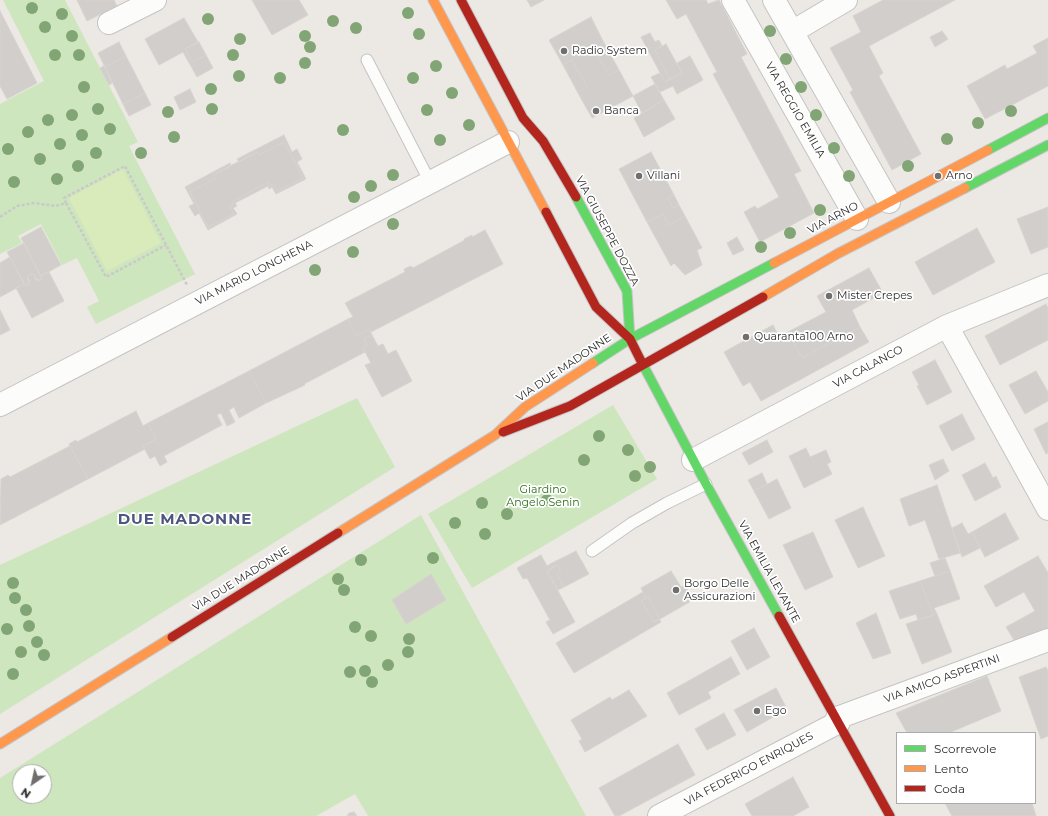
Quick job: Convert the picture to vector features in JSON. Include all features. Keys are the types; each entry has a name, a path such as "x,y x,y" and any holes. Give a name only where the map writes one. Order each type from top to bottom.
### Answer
{"main road":[{"name":"VIA GIUSEPPE DOZZA","path":"433,0 519,141 525,173 596,307 630,339"},
{"name":"VIA GIUSEPPE DOZZA","path":"461,0 524,118 543,141 559,166 627,290 630,339"},
{"name":"VIA GIUSEPPE DOZZA","path":"524,118 519,141 525,173"},
{"name":"VIA ARNO","path":"630,339 1048,118"},
{"path":"644,365 837,254 1048,145"},
{"name":"VIA EMILIA LEVANTE","path":"630,339 706,484 890,816"},
{"name":"VIA DUE MADONNE","path":"495,435 526,406 630,339"},
{"name":"VIA DUE MADONNE","path":"0,744 495,435 570,406 644,365"}],"street":[{"path":"109,23 155,0"},
{"name":"VIA REGGIO EMILIA","path":"733,0 857,219"},
{"path":"774,0 889,202"},
{"path":"792,32 846,0"},
{"name":"VIA MARIO LONGHENA","path":"0,405 430,182 519,141"},
{"name":"VIA CALANCO","path":"693,460 947,326 1048,285"},
{"path":"947,326 1048,509"},
{"name":"VIA AMICO ASPERTINI","path":"838,720 1048,640"},
{"name":"VIA FEDERIGO ENRIQUES","path":"660,816 838,720"}],"lane":[{"path":"367,60 430,182"},
{"path":"592,551 632,523 667,503 706,484"}],"path":[{"path":"166,245 106,277 64,198 125,166 190,291"},
{"path":"0,217 17,206 34,202 56,206 66,203"}],"green space":[{"path":"3,0 65,0 138,142 129,146 195,274 96,324 87,307 99,301 77,258 62,265 41,224 18,236 22,243 0,254 0,104 44,81"},
{"path":"123,169 161,243 107,271 69,198"},
{"path":"357,398 395,467 0,714 0,565"},
{"name":"Giardino Angelo Senin","path":"613,405 657,479 472,588 428,514"},
{"path":"421,515 586,816 368,816 355,794 316,816 0,816 0,778 12,771 12,804 52,804 52,764 22,764"}],"building":[{"path":"77,0 114,0 117,6 87,21"},
{"path":"252,0 299,0 308,15 272,35"},
{"path":"527,0 544,0 531,7"},
{"path":"666,0 706,0 708,4 719,0 747,54 741,57 801,171 794,174 814,213 760,242 744,212 755,206 757,209 779,197 713,74 717,72 686,14 677,19"},
{"path":"883,0 955,0 869,46 883,73 879,76 921,154 892,170 850,92 853,90 830,48 861,32 853,16"},
{"path":"0,11 37,83 7,99 0,86"},
{"path":"591,17 604,43 594,49 609,75 619,70 633,96 592,118 578,93 587,87 572,60 563,65 549,40"},
{"path":"184,18 198,42 185,49 192,62 206,55 213,68 197,77 183,52 159,65 145,39"},
{"path":"942,31 948,39 935,47 930,37"},
{"path":"650,33 655,42 659,40 662,46 655,50 670,79 665,82 641,37"},
{"path":"1048,38 1048,86 985,119 967,86 1005,65 1007,69 1037,53 1033,46"},
{"path":"119,42 126,56 105,67 98,53"},
{"path":"199,42 206,55 192,62 185,49"},
{"path":"604,43 619,70 609,75 594,49"},
{"path":"666,44 682,73 670,79 655,50"},
{"path":"126,56 145,93 123,104 105,67"},
{"path":"690,56 703,80 677,94 673,86 660,92 651,77 660,73 665,82 682,73 677,63"},
{"path":"572,60 587,87 578,93 563,65"},
{"path":"104,66 112,83 109,85 100,68"},
{"path":"655,84 664,100 642,113 633,96"},
{"path":"190,89 196,102 180,110 174,97"},
{"path":"145,93 151,105 129,116 123,104"},
{"path":"664,100 675,119 644,137 634,118"},
{"path":"284,135 292,152 297,149 302,159 297,162 306,179 276,194 272,187 269,189 268,186 235,203 237,206 233,208 237,214 208,230 199,213 195,216 189,206 194,204 185,187 230,163 231,166 213,175 215,179 190,192 208,227 234,214 230,207 233,205 232,202 268,182 270,186 273,184 277,191 303,178 284,142 259,155 257,152 239,162 237,159"},
{"path":"284,142 303,178 277,191 273,184 270,186 268,182 232,202 233,205 230,207 234,214 208,227 190,192 215,179 213,175 257,152 259,155"},
{"path":"651,152 674,195 668,198 673,208 679,205 685,216 669,225 663,214 647,222 619,169"},
{"path":"674,195 679,205 673,208 668,198"},
{"path":"1048,207 1048,247 1031,254 1017,219"},
{"path":"663,214 669,225 685,216 702,248 697,250 702,265 685,275 674,263 671,266 647,222"},
{"path":"41,227 61,265 41,276 21,238"},
{"path":"977,228 995,262 933,295 915,262"},
{"path":"485,230 503,264 371,332 369,329 356,336 348,319 353,317 345,303 405,272 404,269 411,266 413,268 465,240 464,239 472,235 472,237"},
{"path":"737,237 744,250 733,255 727,243"},
{"path":"24,243 42,279 36,280 33,273 27,276 30,282 26,286 7,252"},
{"path":"10,257 24,284 0,297 0,263"},
{"path":"869,268 883,293 852,310 860,327 802,358 788,332 826,312 817,296"},
{"path":"49,272 64,301 32,318 16,288 24,284 26,286 29,284 27,276 33,273 38,281 42,279 41,276"},
{"path":"1046,304 1048,308 1048,340 1000,365 985,336"},
{"path":"0,310 10,330 0,335"},
{"path":"348,319 356,336 369,329 372,335 364,339 367,345 363,348 365,352 304,384 305,385 266,403 249,371"},
{"path":"773,325 779,337 788,332 802,358 860,327 869,342 761,401 750,382 743,386 724,352"},
{"path":"372,335 378,346 383,344 388,354 396,350 412,381 382,397 365,365 371,363 363,348 367,345 364,339"},
{"path":"935,360 952,392 927,405 917,386 919,385 912,372"},
{"path":"249,371 266,403 239,418 234,407 229,410 235,422 227,426 221,413 217,415 222,425 164,456 167,462 160,466 155,456 150,459 143,446 156,439 148,423"},
{"path":"1036,371 1048,392 1048,401 1025,414 1009,385"},
{"path":"136,411 143,426 148,423 156,439 143,446 145,449 88,479 69,444 76,440 77,442"},
{"path":"962,414 975,439 952,451 939,426"},
{"path":"1048,422 1048,453 1046,454 1034,429"},
{"path":"767,440 773,452 749,465 742,453"},
{"path":"70,446 88,479 0,525 1,479 8,475 10,477"},
{"path":"806,448 810,457 826,450 831,462 827,464 832,474 804,488 789,456"},
{"path":"943,459 949,471 935,480 929,465"},
{"path":"985,463 993,478 996,476 1001,487 975,501 962,475"},
{"path":"762,473 767,484 754,491 748,480"},
{"path":"777,479 791,508 769,519 754,491"},
{"path":"937,485 960,553 939,559 925,520 909,526 900,499"},
{"path":"863,507 885,556 858,568 835,520"},
{"path":"1005,513 1019,539 985,557 972,532"},
{"path":"962,523 968,534 972,532 980,548 962,557 952,528"},
{"path":"813,532 833,577 805,590 783,545"},
{"path":"576,551 589,574 564,587 557,574 561,571 557,565 553,567 550,564"},
{"path":"541,555 547,566 550,564 553,567 547,571 575,622 553,634 546,622 550,620 527,578 523,579 517,568"},
{"path":"1038,556 1048,573 1048,635 1017,645 1006,627 1035,611 1024,592 996,607 984,586"},
{"path":"945,558 950,571 935,576 930,563"},
{"path":"557,565 561,571 557,574 564,587 558,590 547,571"},
{"path":"671,571 681,587 685,585 693,600 660,619 648,597 646,598 641,588"},
{"path":"950,571 960,599 934,608 937,614 933,615 920,581"},
{"path":"431,574 446,600 406,624 392,600"},
{"path":"920,581 933,615 918,620 916,614 900,619 889,591"},
{"path":"643,592 646,598 641,601 654,622 659,619 661,622 574,673 556,643"},
{"path":"648,597 660,619 654,622 641,601"},
{"path":"876,613 891,653 873,659 856,623"},
{"path":"937,614 952,652 922,664 906,624"},
{"path":"754,628 770,657 747,670 731,641"},
{"path":"731,657 740,674 708,692 711,698 679,715 667,693"},
{"path":"1046,667 1048,671 1048,736 1041,739 1019,677"},
{"path":"987,676 1001,711 951,732 906,732 896,713"},
{"path":"776,688 787,709 747,732 734,710"},
{"path":"629,690 647,716 585,752 579,741 582,739 571,720 610,697 612,700"},
{"path":"724,713 736,735 707,750 695,729"},
{"path":"678,744 695,775 619,816 615,816 599,788"},
{"path":"793,777 809,807 793,816 752,816 745,804"},
{"path":"946,804 1032,804 1036,816 952,816"},
{"path":"354,812 357,816 347,816 349,813"}],"traffic: fast":[{"path":"988,150 1048,118"},
{"path":"965,188 1048,145"},
{"path":"576,197 627,291 630,339"},
{"path":"593,363 630,339 774,263"},
{"path":"641,361 706,484 779,616"}],"traffic: slow":[{"path":"433,0 546,212"},
{"path":"774,263 988,150"},
{"path":"763,297 837,254 965,188"},
{"path":"338,533 495,435 525,407 593,363"},
{"path":"0,744 172,637"}],"traffic: jam":[{"path":"461,0 523,118 543,141 576,197"},
{"path":"546,212 596,307 630,339 641,361"},
{"path":"503,432 570,406 763,297"},
{"path":"172,637 338,533"},
{"path":"779,616 890,816"}],"place":[{"name":"Radio System","path":"564,51"},
{"name":"Banca","path":"596,111"},
{"name":"Villani","path":"639,176"},
{"name":"Arno","path":"938,176"},
{"name":"Mister Crepes","path":"829,296"},
{"name":"Quaranta100 Arno","path":"746,337"},
{"name":"Borgo Delle Assicurazioni","path":"676,590"},
{"name":"Ego","path":"757,711"}],"district":[{"name":"DUE MADONNE","path":"185,520"}]}
